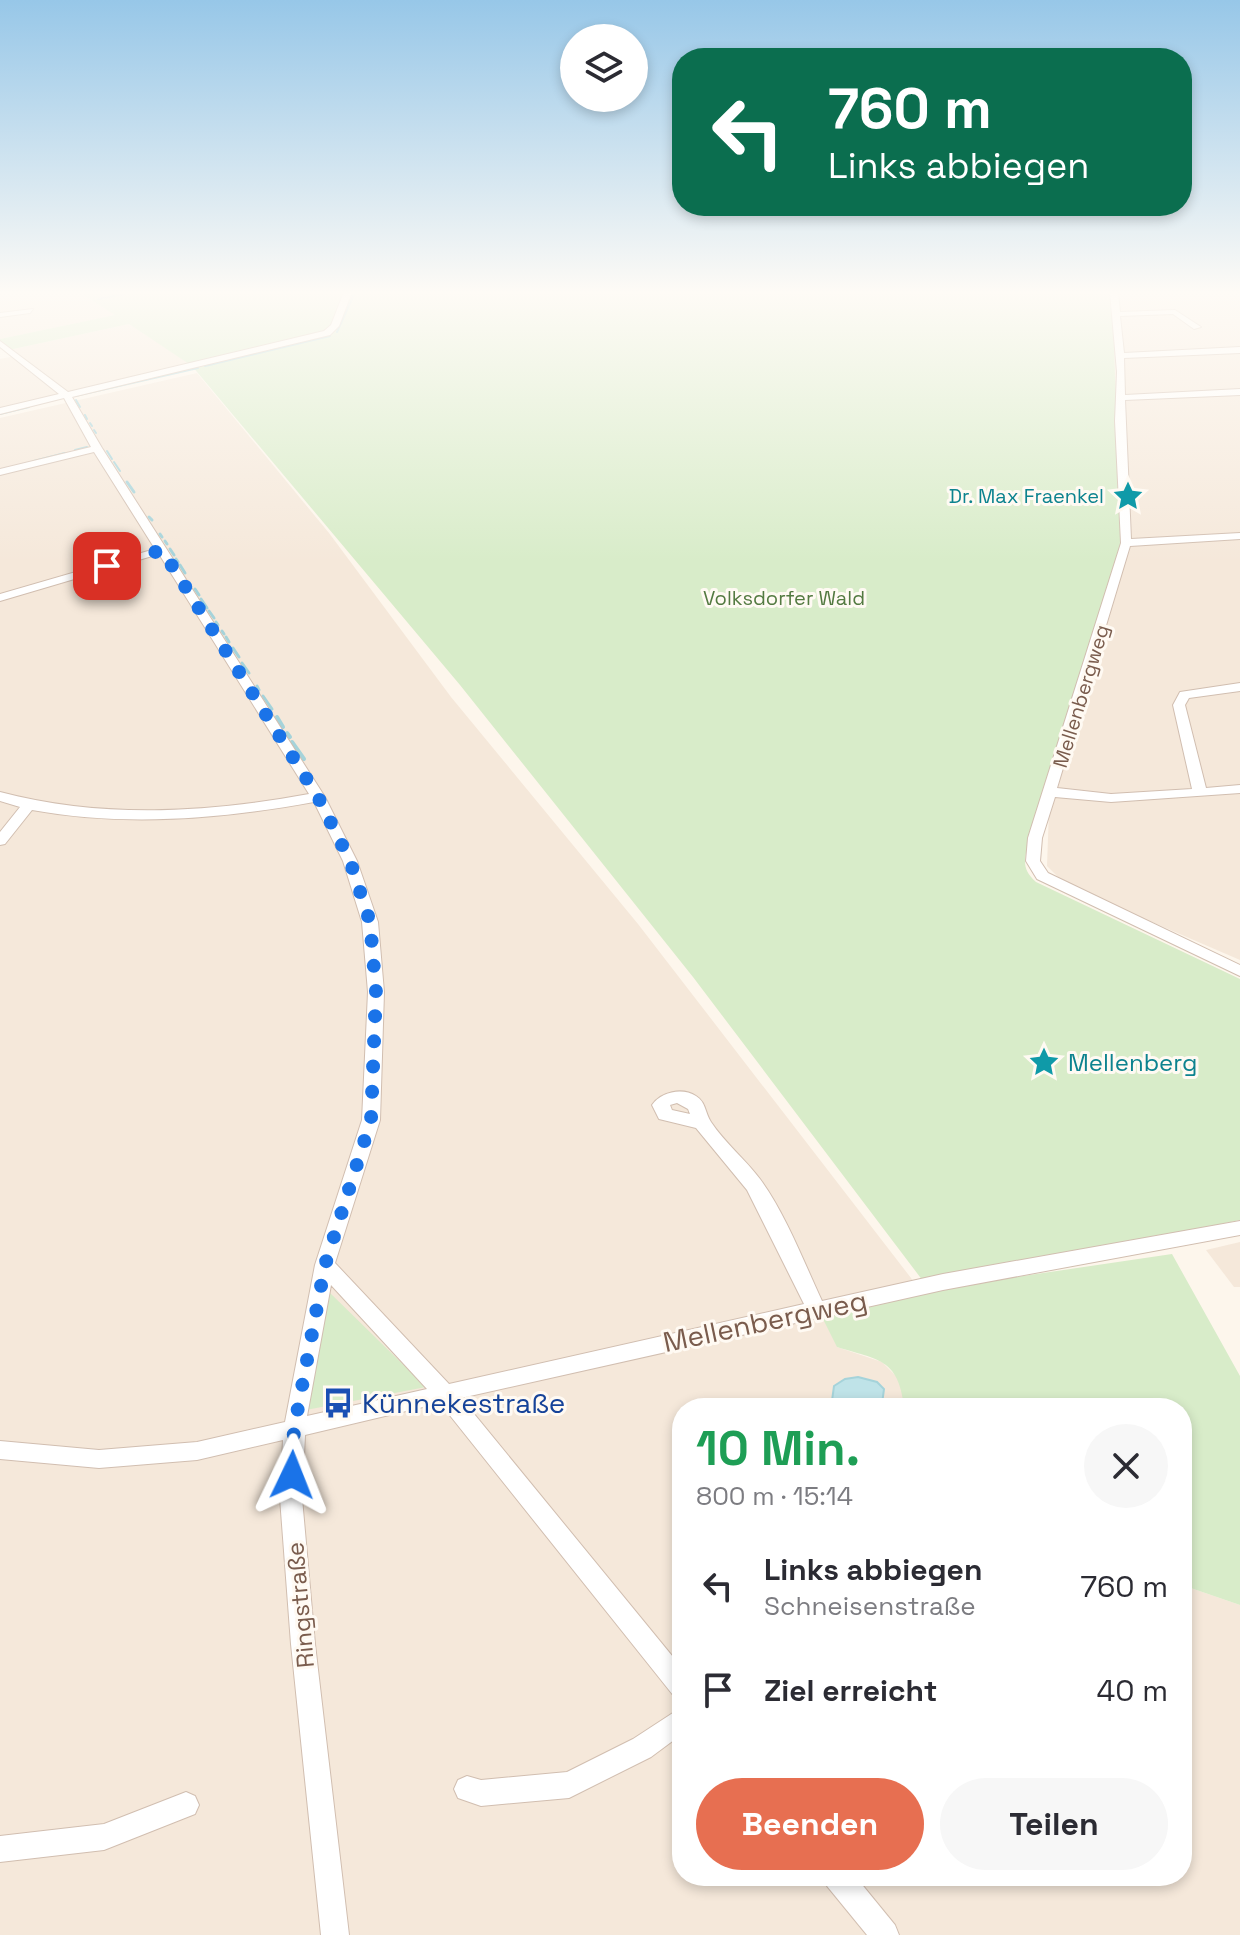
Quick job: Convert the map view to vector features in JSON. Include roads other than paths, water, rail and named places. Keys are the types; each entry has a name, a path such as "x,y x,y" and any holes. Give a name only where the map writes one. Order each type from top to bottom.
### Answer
{"street":[{"name":"Ringstraße","path":"50,382 67,396 318,797 350,861 370,922 376,992 371,1120 325,1265 294,1429 291,1498 335,1935"},
{"path":"0,411 124,382"},
{"name":"Mellenbergweg","path":"1120,382 1126,543 1035,838 1033,861 1042,876 1240,971"},
{"path":"1120,398 1240,392"},
{"path":"0,472 97,448"},
{"path":"1126,543 1240,536"},
{"path":"0,598 162,550"},
{"path":"1200,792 1179,705 1184,695 1240,687"},
{"path":"1051,792 1111,798 1240,789"},
{"path":"0,796 27,807 130,816 194,815 253,809 318,797"},
{"path":"0,841 27,807"},
{"path":"702,1123 754,1185 816,1309"},
{"name":"Mellenbergweg","path":"0,1450 99,1459 197,1451 816,1309 943,1282 1240,1228"},
{"path":"325,1265 446,1395 672,1675"},
{"path":"467,1789 481,1793 569,1785 642,1748 672,1726"},
{"path":"0,1849 104,1837 186,1805"},
{"path":"845,1886 885,1935"}],"water":[{"path":"858,1377 877,1382 884,1389 883,1398 832,1398 834,1386 845,1379"}],"waterway":[{"path":"75,396 135,382"},
{"path":"76,400 80,407"},
{"path":"0,414 29,407"},
{"path":"85,415 87,419"},
{"path":"75,450 87,447"},
{"path":"107,451 112,459"},
{"path":"34,461 65,453"},
{"path":"114,462 120,471"},
{"path":"127,482 134,492"},
{"path":"149,517 152,520"},
{"path":"170,549 174,555"},
{"path":"180,565 185,573"},
{"path":"195,589 199,595"},
{"path":"201,599 207,608"},
{"path":"209,611 214,618"},
{"path":"226,637 229,642"},
{"path":"233,648 239,657"},
{"path":"242,663 249,673"},
{"path":"257,686 259,690"},
{"path":"263,696 272,709"},
{"path":"277,717 283,727"},
{"path":"287,733 290,737"},
{"path":"292,742 304,759"}],"place":[{"name":"Dr. Max Fraenkel","path":"1128,496"},
{"name":"Mellenberg","path":"1044,1062"},
{"name":"Künnekestraße","path":"338,1403"}],"park label":[{"name":"Volksdorfer Wald","path":"784,598"}]}
